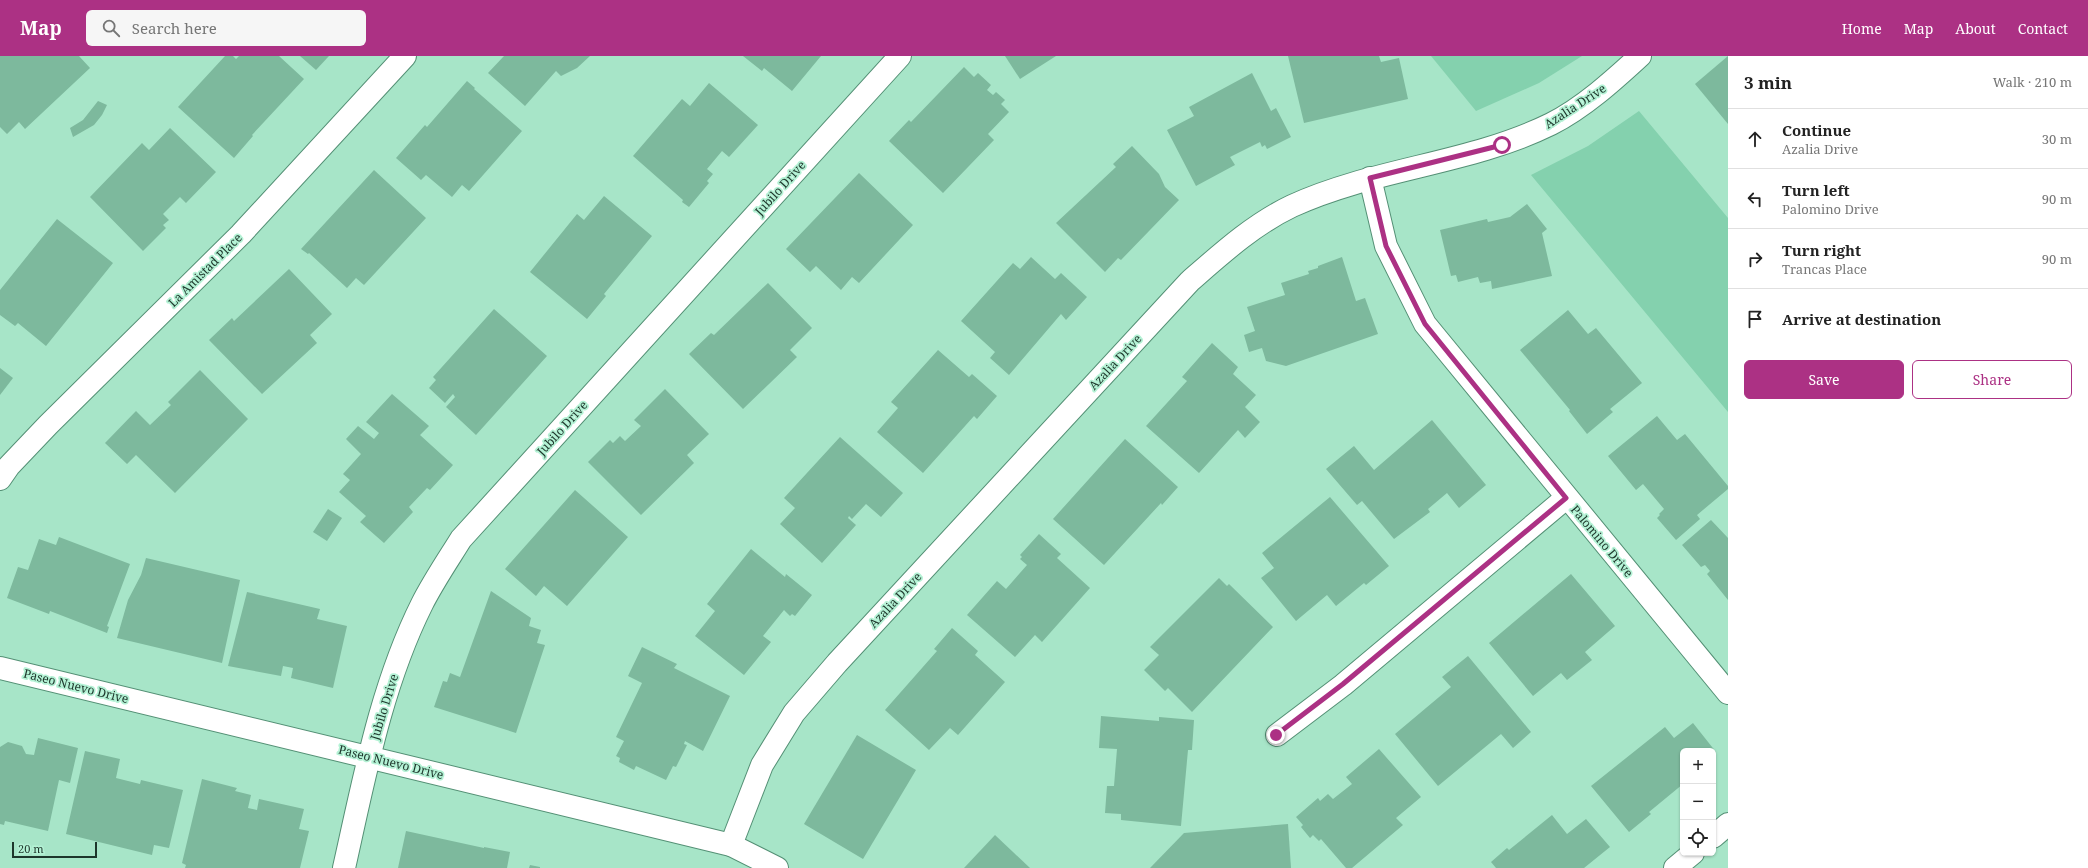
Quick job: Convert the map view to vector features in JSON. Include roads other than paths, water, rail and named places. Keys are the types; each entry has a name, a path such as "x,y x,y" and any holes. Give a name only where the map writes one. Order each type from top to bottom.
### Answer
{"street":[{"name":"La Amistad Place","path":"0,479 9,466 48,425 241,234 405,56"},
{"name":"Jubilo Drive","path":"344,868 368,757 396,667 422,604 461,539 900,56"},
{"name":"Azalia Drive","path":"731,845 762,765 794,713 837,663 1190,281 1241,237 1292,206 1370,178 1502,145 1553,123 1604,89 1640,56"},
{"name":"Palomino Drive","path":"1370,178 1386,246 1425,324 1566,498 1728,693"},
{"path":"1276,735 1343,684 1566,498"},
{"name":"Paseo Nuevo Drive","path":"0,668 731,845 777,868"},
{"path":"1716,834 1728,824"},
{"path":"1675,868 1689,856"}]}
